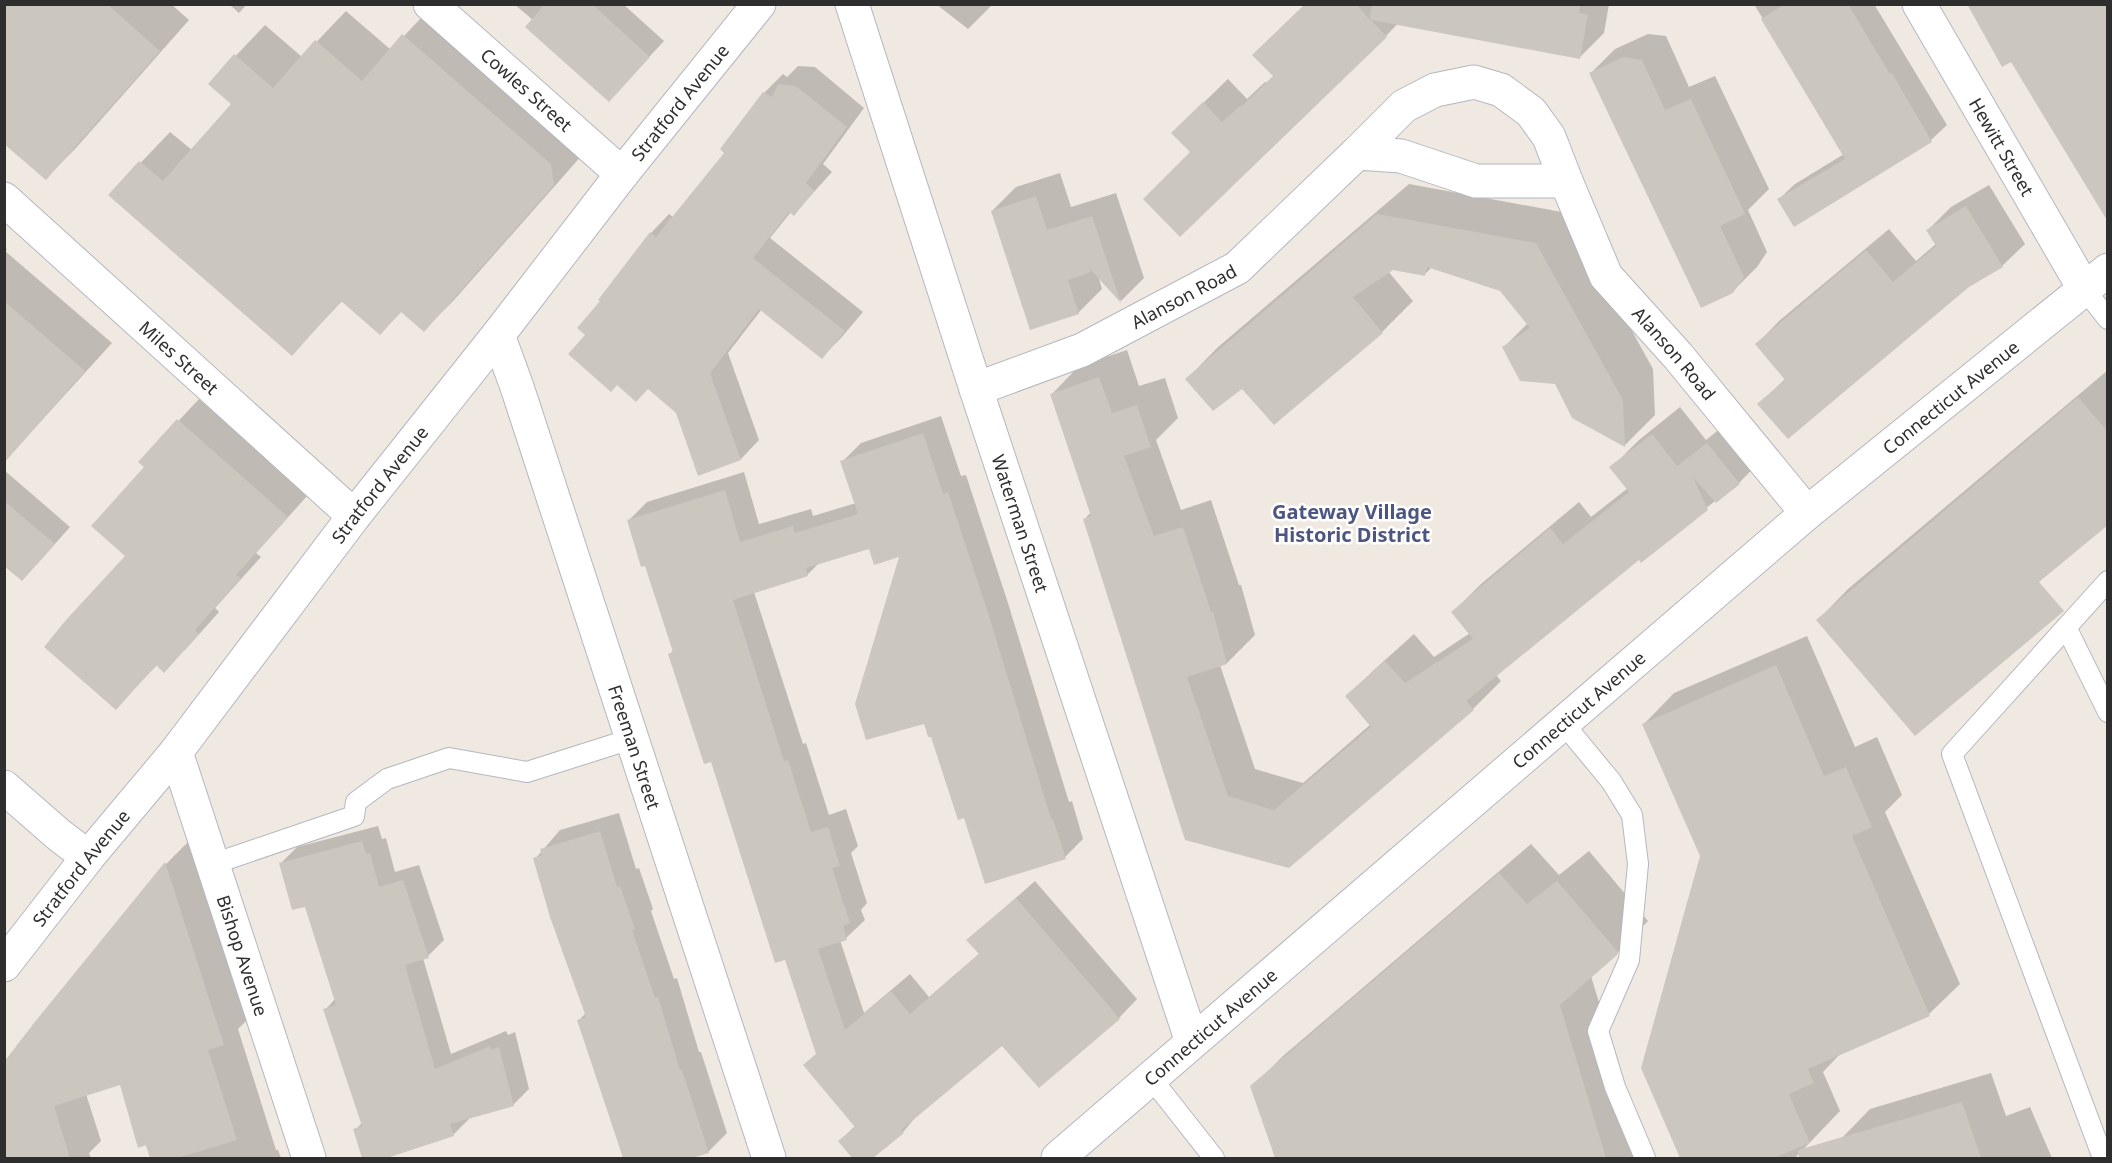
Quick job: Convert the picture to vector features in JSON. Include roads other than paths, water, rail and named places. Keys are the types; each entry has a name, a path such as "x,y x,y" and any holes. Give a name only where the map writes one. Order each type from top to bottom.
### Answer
{"street":[{"name":"Cowles Street","path":"430,4 622,174"},
{"name":"Stratford Avenue","path":"4,965 88,857 177,752 354,516 622,174 759,4"},
{"name":"Waterman Street","path":"852,4 976,389 1192,1042"},
{"name":"Hewitt Street","path":"1919,4 2096,280"},
{"name":"Alanson Road","path":"976,389 1083,350 1237,268 1404,106 1435,90 1474,82 1501,90 1531,112 1549,137 1606,276 1678,356 1807,513"},
{"path":"1357,153 1401,156 1476,181 1566,181"},
{"name":"Miles Street","path":"4,199 354,516"},
{"name":"Connecticut Avenue","path":"1058,1158 1807,513 2096,280"},
{"name":"Freeman Street","path":"498,335 770,1158"},
{"name":"Bishop Avenue","path":"177,752 309,1158"},
{"path":"4,787 88,857"}],"lane":[{"path":"2096,280 2108,319"},
{"path":"2103,1158 1952,754 2108,581"},
{"path":"2066,627 2108,712"},
{"path":"1563,723 1611,781 1632,815 1638,864 1629,960 1598,1031 1615,1087 1645,1158"},
{"path":"213,864 354,816 356,802 387,779 449,758 527,772 631,739"},
{"path":"1151,1078 1214,1158"}],"district":[{"name":"Gateway Village Historic District","path":"1352,522"}]}
